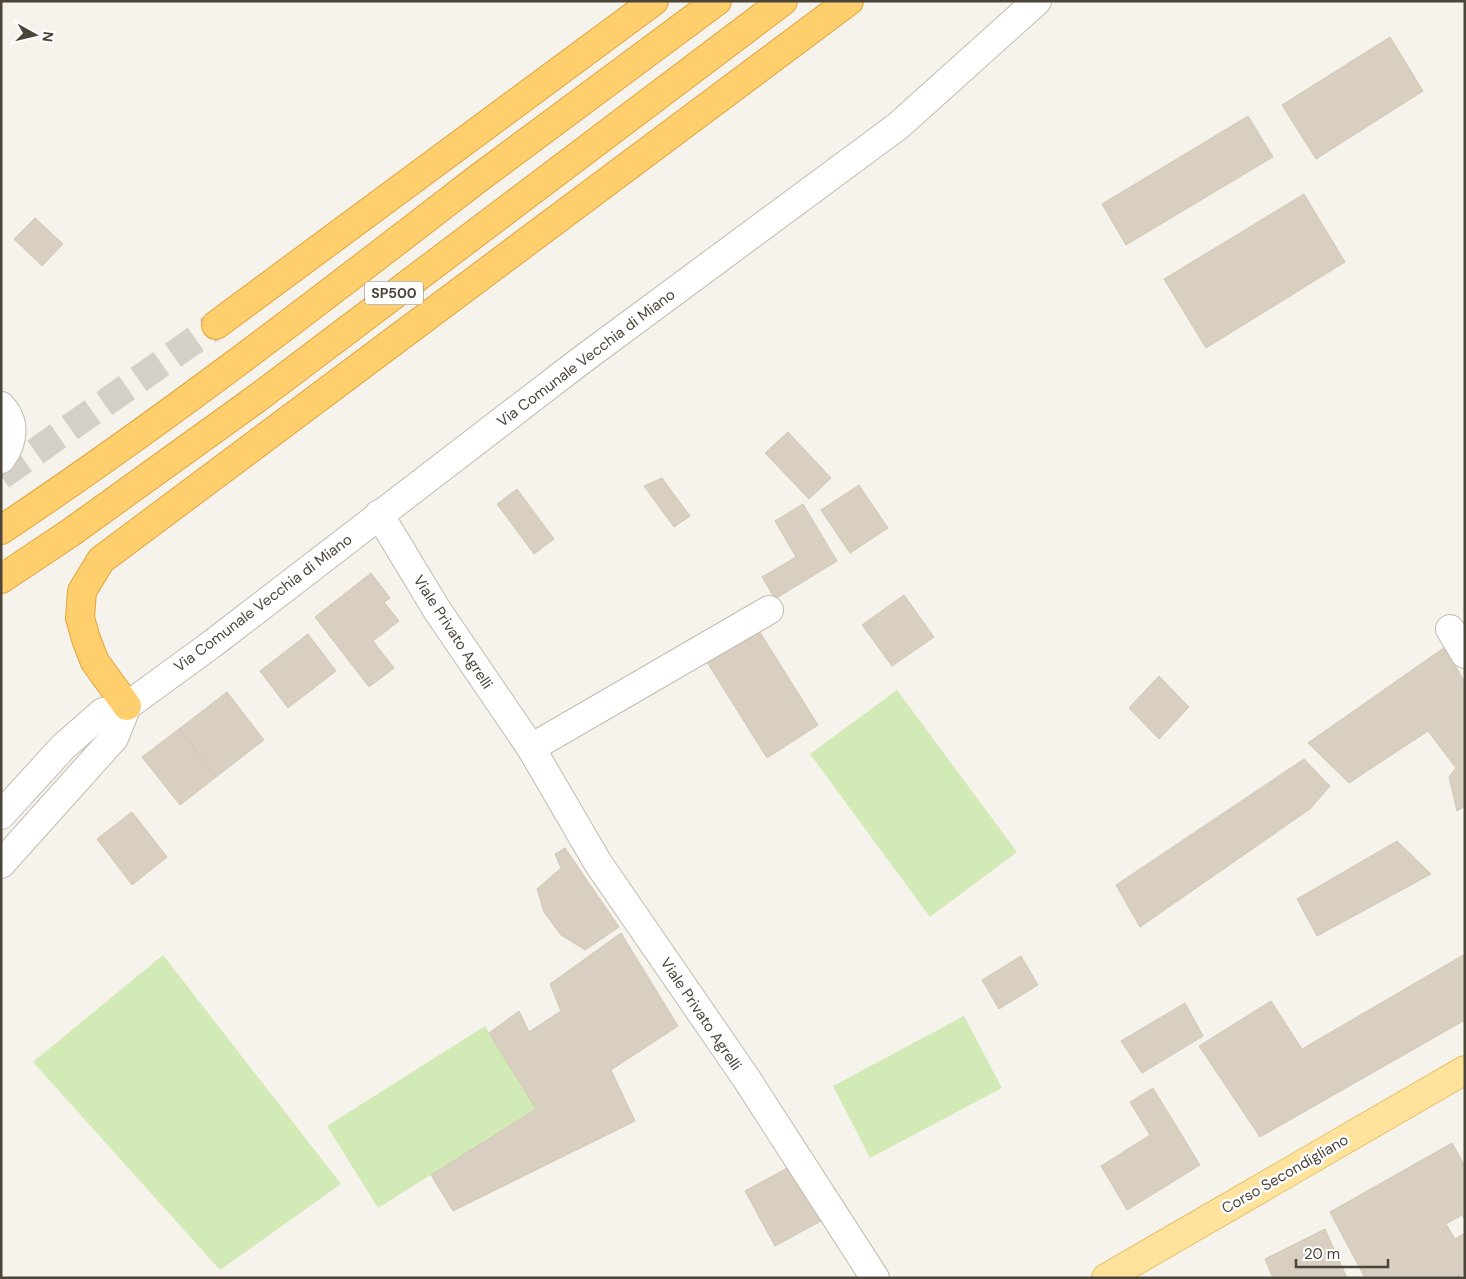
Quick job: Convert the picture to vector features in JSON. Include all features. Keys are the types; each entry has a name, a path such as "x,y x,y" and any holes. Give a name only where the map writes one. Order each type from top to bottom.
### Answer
{"highway":[{"path":"216,325 654,1"},
{"name":"SP500","path":"1,530 228,370 717,1"},
{"name":"SP500","path":"1,579 70,533 256,399 783,1"},
{"path":"127,706 95,662 80,618 82,591 101,560 849,1"}],"main road":[{"name":"Corso Secondigliano","path":"1106,1278 1465,1070"}],"street":[{"name":"Via Comunale Vecchia di Miano","path":"1,815 63,747 103,712 127,706 212,644 579,362 898,126 1036,1"},
{"path":"1,406 8,414 11,430 8,449 1,459"},
{"name":"Viale Privato Agrelli","path":"379,514 436,610 531,748 598,863 746,1078 875,1278"},
{"path":"531,748 768,610"},
{"path":"1450,629 1465,654"},
{"path":"1,864 114,738 127,706"}],"green space":[{"path":"897,690 1017,852 930,917 810,754"},
{"path":"163,955 341,1184 220,1270 33,1062"},
{"path":"964,1016 1002,1088 870,1158 833,1086"},
{"path":"485,1026 536,1109 378,1208 327,1126"}],"building":[{"path":"1390,37 1423,91 1316,159 1282,105"},
{"path":"1248,116 1273,157 1126,245 1102,204"},
{"path":"1304,194 1345,262 1206,348 1164,279"},
{"path":"35,218 63,244 42,266 14,239"},
{"path":"788,432 831,478 809,499 765,453"},
{"path":"662,478 690,516 674,527 644,486"},
{"path":"859,485 888,528 850,553 821,510"},
{"path":"517,489 554,539 534,554 497,504"},
{"path":"803,504 837,561 775,599 762,577 796,557 775,521"},
{"path":"371,573 390,598 384,602 399,621 373,641 394,668 369,687 315,617"},
{"path":"904,595 934,637 892,666 862,625"},
{"path":"756,626 818,725 767,758 705,659"},
{"path":"308,634 336,671 288,708 260,671"},
{"path":"1445,647 1465,683 1465,806 1457,811 1449,777 1456,768 1428,731 1349,783 1308,743"},
{"path":"1159,676 1189,707 1159,739 1129,708"},
{"path":"227,692 264,740 216,777 179,729"},
{"path":"179,729 216,777 180,805 142,757"},
{"path":"1304,759 1330,786 1310,809 1140,927 1116,885"},
{"path":"132,812 167,857 132,885 97,839"},
{"path":"1397,841 1431,874 1317,936 1297,899"},
{"path":"565,848 619,927 585,950 561,935 544,912 537,889 561,868 555,854"},
{"path":"621,933 678,1026 611,1070 635,1121 453,1211 431,1175 536,1109 489,1033 519,1011 529,1032 561,1011 550,984"},
{"path":"1465,954 1465,1020 1260,1137 1199,1046 1271,1001 1302,1049"},
{"path":"1021,956 1038,985 999,1009 982,980"},
{"path":"1185,1003 1203,1036 1142,1073 1121,1041"},
{"path":"1153,1088 1200,1165 1127,1210 1101,1166 1150,1135 1130,1102"},
{"path":"1452,1143 1465,1166 1465,1220 1462,1215 1446,1224 1455,1239 1465,1233 1465,1273 1456,1278 1365,1278 1330,1212"},
{"path":"791,1166 821,1221 775,1246 745,1191"},
{"path":"1325,1229 1347,1278 1273,1278 1265,1259"}],"tunnel":[{"path":"1,476 216,325"}]}
